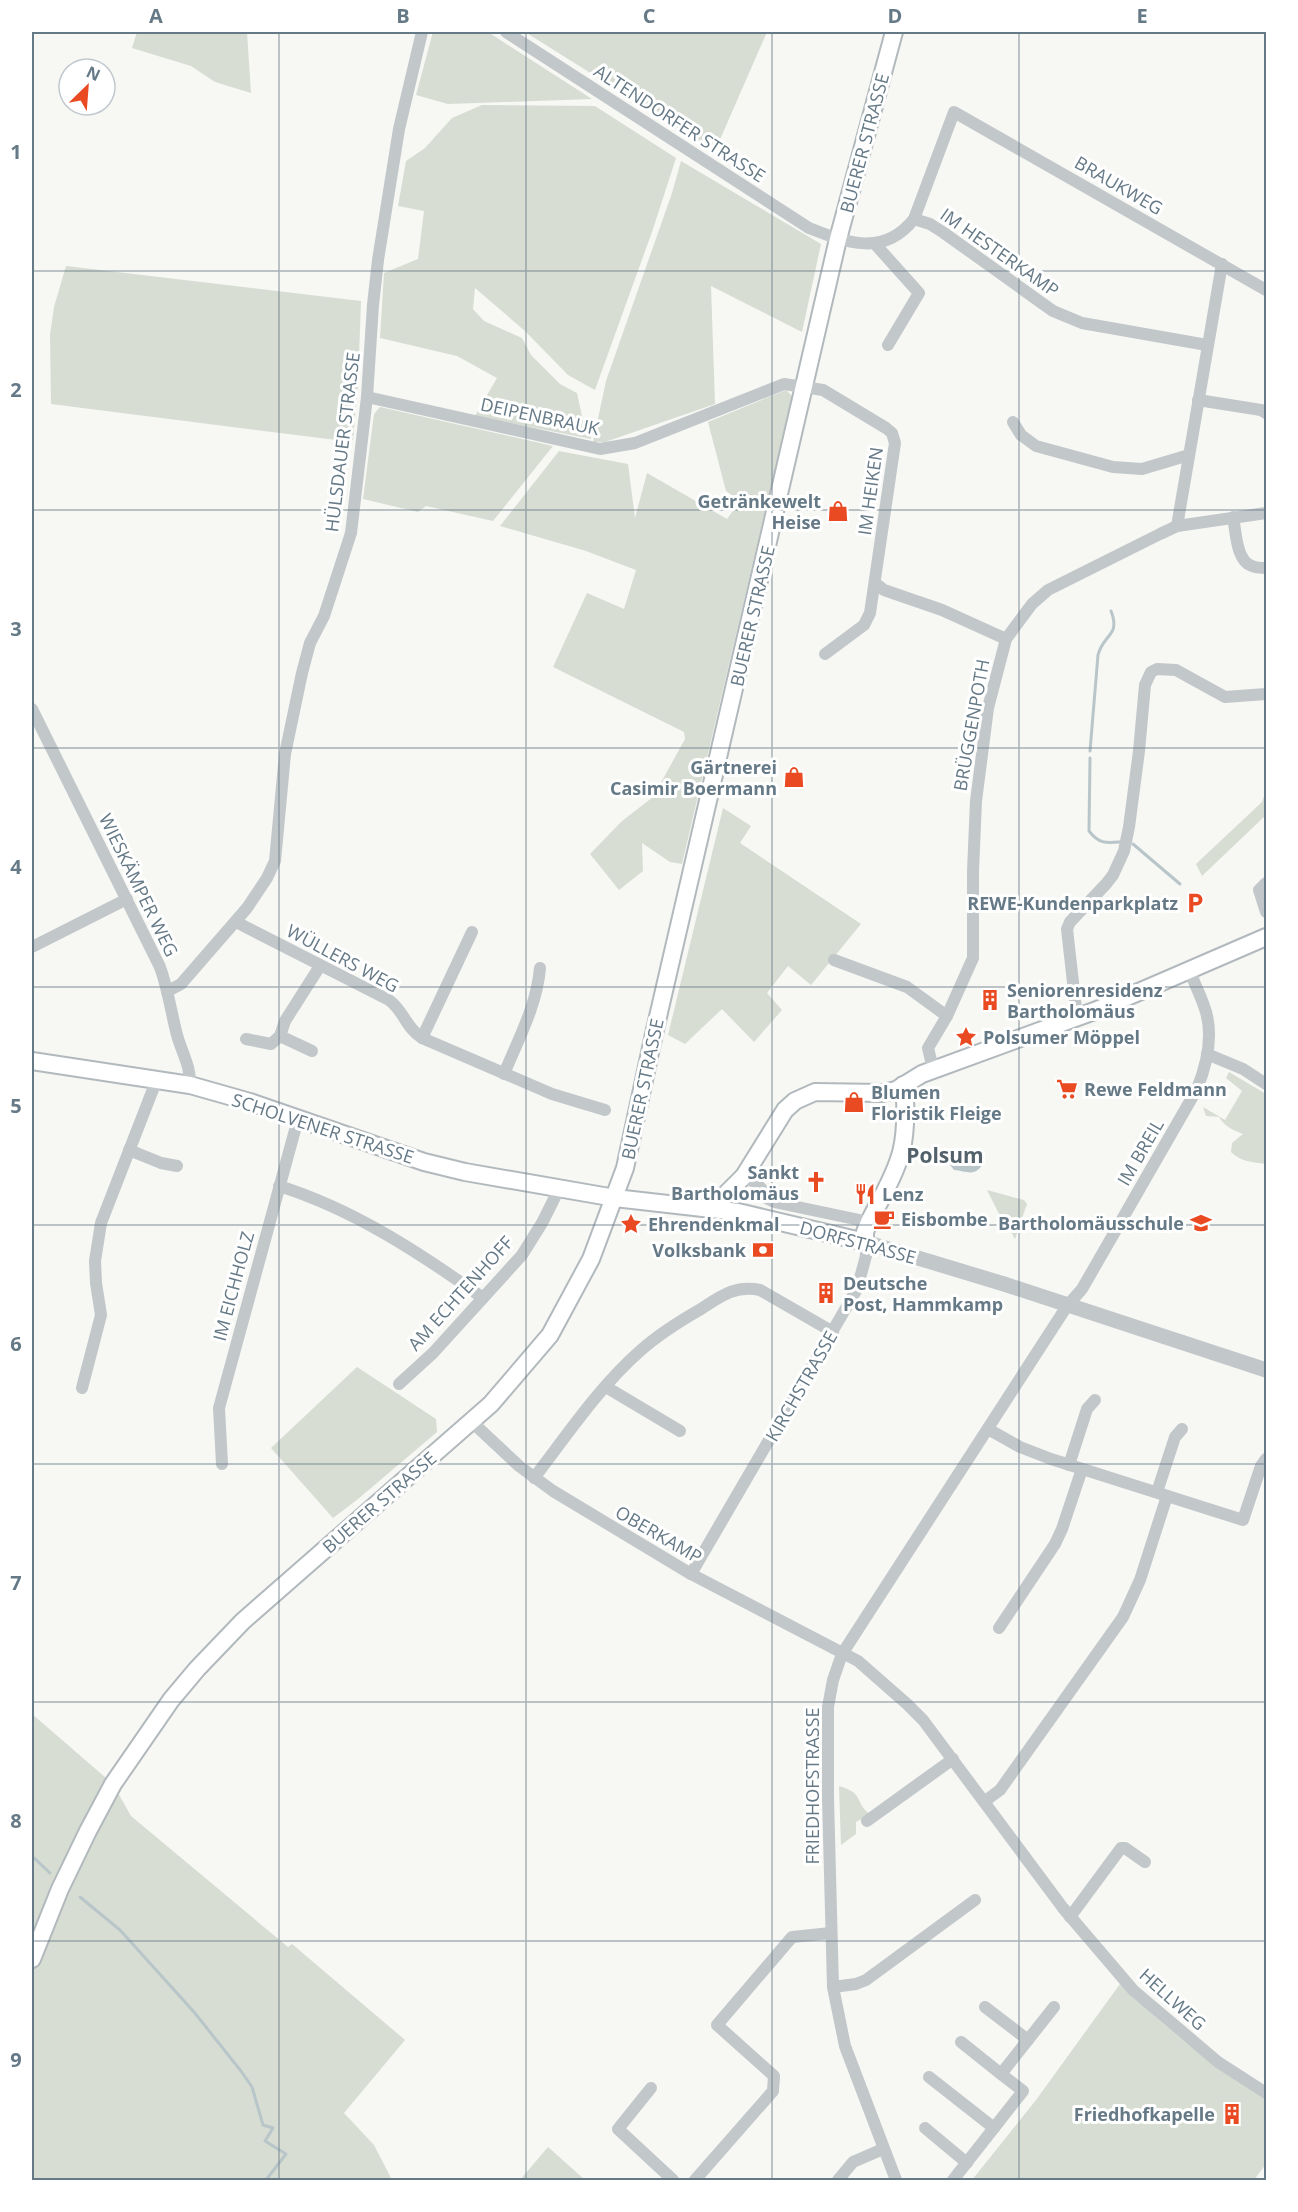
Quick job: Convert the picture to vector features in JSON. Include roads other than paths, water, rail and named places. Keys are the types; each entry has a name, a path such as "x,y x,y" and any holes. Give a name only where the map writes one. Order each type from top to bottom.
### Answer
{"main road":[{"name":"BUERER STRASSE","path":"32,1959 60,1889 113,1784 171,1700 243,1621 471,1422 509,1385 550,1335 591,1259 625,1168 837,239 894,32"},
{"path":"711,1209 744,1176 785,1110 800,1097 815,1092 882,1093 896,1090 933,1069 1077,1018 1266,937"},
{"name":"SCHOLVENER STRASSE","path":"32,1060 190,1085 250,1102 424,1162 465,1172 615,1198"},
{"name":"KIRCHSTRASSE","path":"865,1242 865,1232 899,1160 902,1148 905,1096 903,1085"},
{"name":"DORFSTRASSE","path":"615,1198 738,1212 865,1242"}],"street":[{"name":"HÜLSDAUER STRASSE","path":"168,991 181,984 236,922 267,878 275,861 285,754 310,643 324,616 351,532 368,397 378,260 399,129 423,32"},
{"name":"ALTENDORFER STRASSE","path":"506,32 808,228 837,239"},
{"name":"IM HESTERKAMP","path":"874,244 889,239 906,228 914,219 954,112"},
{"name":"BRAUKWEG","path":"954,112 1266,290"},
{"name":"IM HESTERKAMP","path":"914,219 930,224 944,233 1053,311 1082,323 1207,345"},
{"path":"837,239 852,243 874,244 919,293 888,345"},
{"path":"1177,526 1222,264"},
{"name":"DEIPENBRAUK","path":"368,397 600,448 635,443 777,386 784,384 804,386"},
{"name":"IM HEIKEN","path":"804,386 824,390 886,428 892,433 895,443 870,613 864,625 825,654"},
{"path":"1198,400 1261,410 1266,413"},
{"path":"1013,422 1021,435 1036,446 1113,467 1142,469 1189,455"},
{"name":"BRÜGGENPOTH","path":"933,1069 928,1048 973,958 976,801 988,708 1006,639 1032,604 1048,590 1177,526 1266,513"},
{"path":"1233,518 1241,556 1245,563 1266,568"},
{"path":"875,583 884,590 942,610 1006,639"},
{"path":"1077,1018 1067,929 1070,922 1113,875 1124,851 1130,827 1145,685 1151,672 1157,669 1176,670 1225,697 1266,694"},
{"name":"WIESKÄMPER WEG","path":"32,709 160,967 190,1073 190,1085"},
{"path":"1266,883 1259,890 1266,912"},
{"path":"32,948 127,898"},
{"name":"WÜLLERS WEG","path":"236,922 389,1000 401,1012 412,1032 422,1038 560,1097 605,1110"},
{"path":"422,1038 472,932"},
{"path":"834,960 908,987 946,1016"},
{"path":"246,1039 271,1044 280,1036 285,1021 320,966"},
{"path":"504,1074 533,1002 539,982 540,968"},
{"name":"IM BREIL","path":"1067,1306 1082,1289 1201,1079 1207,1054 1208,1026 1204,1007 1190,971"},
{"path":"280,1036 312,1052"},
{"path":"1207,1054 1244,1069 1266,1084"},
{"path":"82,1388 101,1315 95,1261 100,1229 157,1079"},
{"name":"IM EICHHOLZ","path":"222,1464 219,1408 298,1119"},
{"path":"129,1150 161,1163 177,1166"},
{"path":"744,1176 758,1184 764,1190 766,1198 774,1202 869,1222"},
{"path":"279,1186 312,1196 344,1210 450,1274 483,1298"},
{"name":"AM ECHTENHOFF","path":"399,1384 433,1353 522,1255 559,1189"},
{"name":"DORFSTRASSE","path":"865,1242 1004,1284 1266,1370"},
{"name":"KIRCHSTRASSE","path":"691,1574 857,1289 866,1256 865,1242"},
{"path":"534,1478 606,1387 639,1352 656,1337 733,1291 747,1287 760,1290 833,1332"},
{"name":"FRIEDHOFSTRASSE","path":"896,2181 845,2046 834,1988 831,1934 828,1707 833,1680 842,1654 1067,1306"},
{"path":"606,1387 680,1431"},
{"path":"1069,1465 1087,1409 1095,1400"},
{"name":"OBERKAMP","path":"471,1422 534,1478 610,1527 691,1574 842,1654"},
{"path":"988,1429 1020,1447 1069,1465 1243,1520 1261,1466 1266,1460"},
{"path":"985,1801 1000,1790 1123,1617 1140,1580 1175,1437 1182,1429"},
{"path":"999,1628 1058,1538 1082,1468"},
{"name":"HELLWEG","path":"842,1654 858,1661 923,1720 1070,1917 1133,1990 1218,2062 1266,2093"},
{"path":"867,1821 953,1759"},
{"path":"1070,1917 1121,1848 1125,1848 1145,1862"},
{"path":"834,1988 866,1980 975,1900"},
{"path":"695,2181 773,2091 774,2076 717,2025 792,1938 831,1934"},
{"path":"985,2007 1028,2040"},
{"path":"1001,2074 1054,2007"},
{"path":"953,2181 1023,2091 961,2042"},
{"path":"929,2077 994,2128"},
{"path":"651,2088 618,2129 673,2181"},
{"path":"925,2128 967,2163"},
{"path":"838,2181 853,2162 883,2149"}],"waterway":[{"path":"1090,751 1098,655 1100,648 1113,630 1114,619 1111,611"},
{"path":"1090,758 1089,831 1103,842 1120,842"},
{"path":"1133,844 1180,884"},
{"path":"32,1856 50,1873"},
{"path":"80,1897 120,1930 194,2012 252,2087 263,2125 273,2128 265,2141 286,2154 266,2180"}],"place":[{"name":"Getränkewelt Heise","path":"838,511"},
{"name":"Gärtnerei Casimir Boermann","path":"794,777"},
{"name":"REWE-Kundenparkplatz","path":"1195,903"},
{"name":"Seniorenresidenz Bartholomäus","path":"990,1000"},
{"name":"Polsumer Möppel","path":"966,1037"},
{"name":"Rewe Feldmann","path":"1067,1089"},
{"name":"Blumen Floristik Fleige","path":"854,1102"},
{"name":"Sankt Bartholomäus","path":"816,1182"},
{"name":"Lenz","path":"865,1194"},
{"name":"Eisbombe","path":"884,1219"},
{"name":"Bartholomäusschule","path":"1201,1223"},
{"name":"Ehrendenkmal","path":"631,1224"},
{"name":"Volksbank","path":"763,1250"},
{"name":"Deutsche Post, Hammkamp","path":"826,1293"},
{"name":"Friedhofkapelle","path":"1232,2114"}],"district":[{"name":"Polsum","path":"945,1155"}]}
